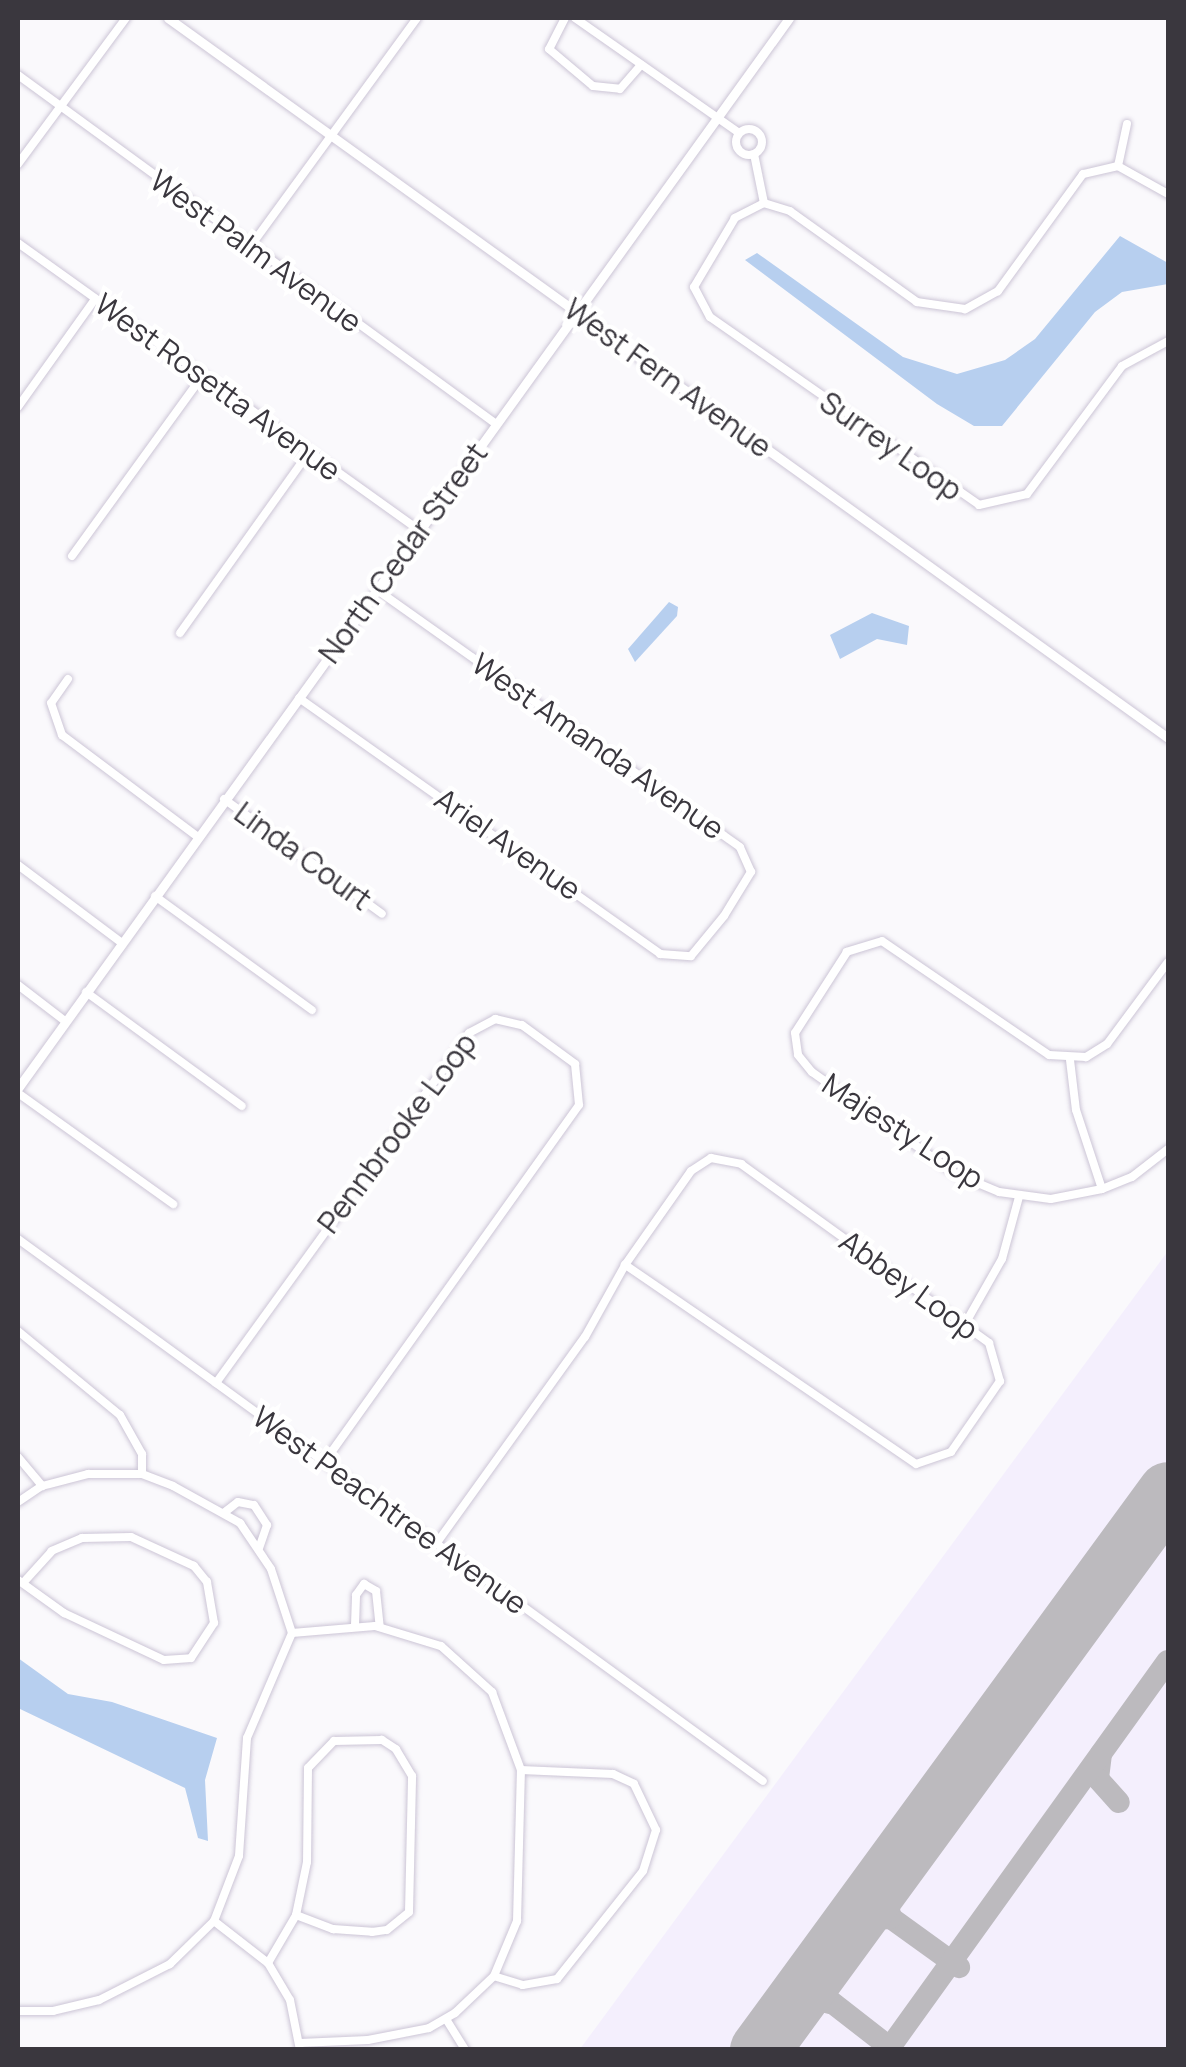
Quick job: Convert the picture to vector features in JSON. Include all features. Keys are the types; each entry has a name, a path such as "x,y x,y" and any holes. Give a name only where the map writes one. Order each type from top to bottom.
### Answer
{"street":[{"path":"18,164 126,18"},
{"name":"West Fern Avenue","path":"168,18 1168,738"},
{"path":"250,247 418,18"},
{"path":"564,18 549,49 593,86 620,89 641,65"},
{"path":"575,18 739,133 760,135 754,154 764,202 790,211 917,302 955,310 998,291 1083,174 1118,166 1168,194"},
{"name":"North Cedar Street","path":"18,1091 224,799 789,18"},
{"name":"West Palm Avenue","path":"18,75 496,424"},
{"path":"1118,166 1127,124"},
{"path":"739,133 738,150 754,154"},
{"name":"Surrey Loop","path":"764,202 735,218 700,269 697,299 710,317 980,505 1027,494 1122,366 1168,341"},
{"name":"West Rosetta Avenue","path":"18,243 420,530"},
{"path":"18,407 96,299"},
{"path":"72,556 202,376"},
{"path":"180,633 309,452"},
{"name":"West Amanda Avenue","path":"377,590 740,847 750,862 748,882 714,929"},
{"path":"68,679 51,703 62,735 198,836"},
{"name":"Ariel Avenue","path":"298,698 660,954 690,956 714,929"},
{"name":"Linda Court","path":"224,799 382,914"},
{"path":"18,865 122,943"},
{"path":"155,896 312,1010"},
{"name":"Majesty Loop","path":"1070,1060 1048,1056 882,940 847,952 796,1022 798,1055 812,1072 956,1174 1019,1197 1102,1190 1132,1177 1168,1149"},
{"path":"1102,1190 1076,1110 1070,1060 1108,1044 1168,962"},
{"path":"18,985 65,1021"},
{"path":"86,992 242,1106"},
{"name":"Pennbrooke Loop","path":"216,1383 470,1033 495,1018 535,1034 575,1064 579,1105 324,1462"},
{"path":"18,1091 173,1204"},
{"name":"Abbey Loop","path":"436,1544 585,1337 625,1266 696,1166 730,1158 964,1324 998,1354 1000,1381 952,1452 916,1464 625,1266"},
{"path":"964,1324 1002,1258 1019,1197"},
{"name":"West Peachtree Avenue","path":"18,1239 763,1781"},
{"path":"18,1331 120,1415 142,1454 142,1474"},
{"path":"18,1457 42,1486"},
{"path":"18,1502 42,1486 88,1474 142,1474 225,1512 259,1548 292,1633 247,1738 240,1856 214,1922 170,1964 99,2000 74,2008 18,2011"},
{"path":"225,1512 238,1502 254,1505 267,1526 259,1548"},
{"path":"130,1536 194,1566 207,1582 214,1623 191,1658 164,1660 64,1613 20,1581 52,1551 82,1538 130,1536"},
{"path":"355,1625 356,1595 364,1584 376,1591 380,1627"},
{"path":"214,1922 268,1963 290,2000 300,2046 402,2036 446,2019 494,1976 517,1921 521,1770 504,1714 474,1672 423,1638 380,1627 355,1625 292,1633"},
{"path":"268,1963 296,1916 307,1862 308,1768 334,1741 382,1740 396,1749 412,1776 409,1912 387,1930 372,1932 333,1930 296,1916"},
{"path":"494,1976 523,1984 557,1979 653,1852 650,1807 634,1784 613,1774 521,1770"},
{"path":"446,2019 465,2050"}],"shaded area":[{"path":"1168,1251 1168,2049 580,2049"}],"water":[{"path":"1120,236 1168,263 1168,284 1122,292 1095,312 1002,426 974,426 937,404 745,260 757,253 903,357 957,374 1005,360 1035,339"},
{"path":"669,602 678,607 677,616 635,662 628,649"},
{"path":"872,613 909,626 907,645 877,639 840,659 830,635"},
{"path":"18,1658 68,1694 112,1702 217,1738 205,1780 208,1841 198,1838 185,1788 18,1708"}],"taxiway":[{"path":"888,2050 1168,1661"},
{"path":"1101,1754 1098,1779 1119,1802"},
{"path":"882,1882 891,1918 959,1967"},
{"path":"854,1920 891,1918"},
{"path":"823,1964 825,1997 893,2050"},
{"path":"792,2006 815,1999 830,2003"}],"runway":[{"path":"760,2050 1168,1492"}]}
